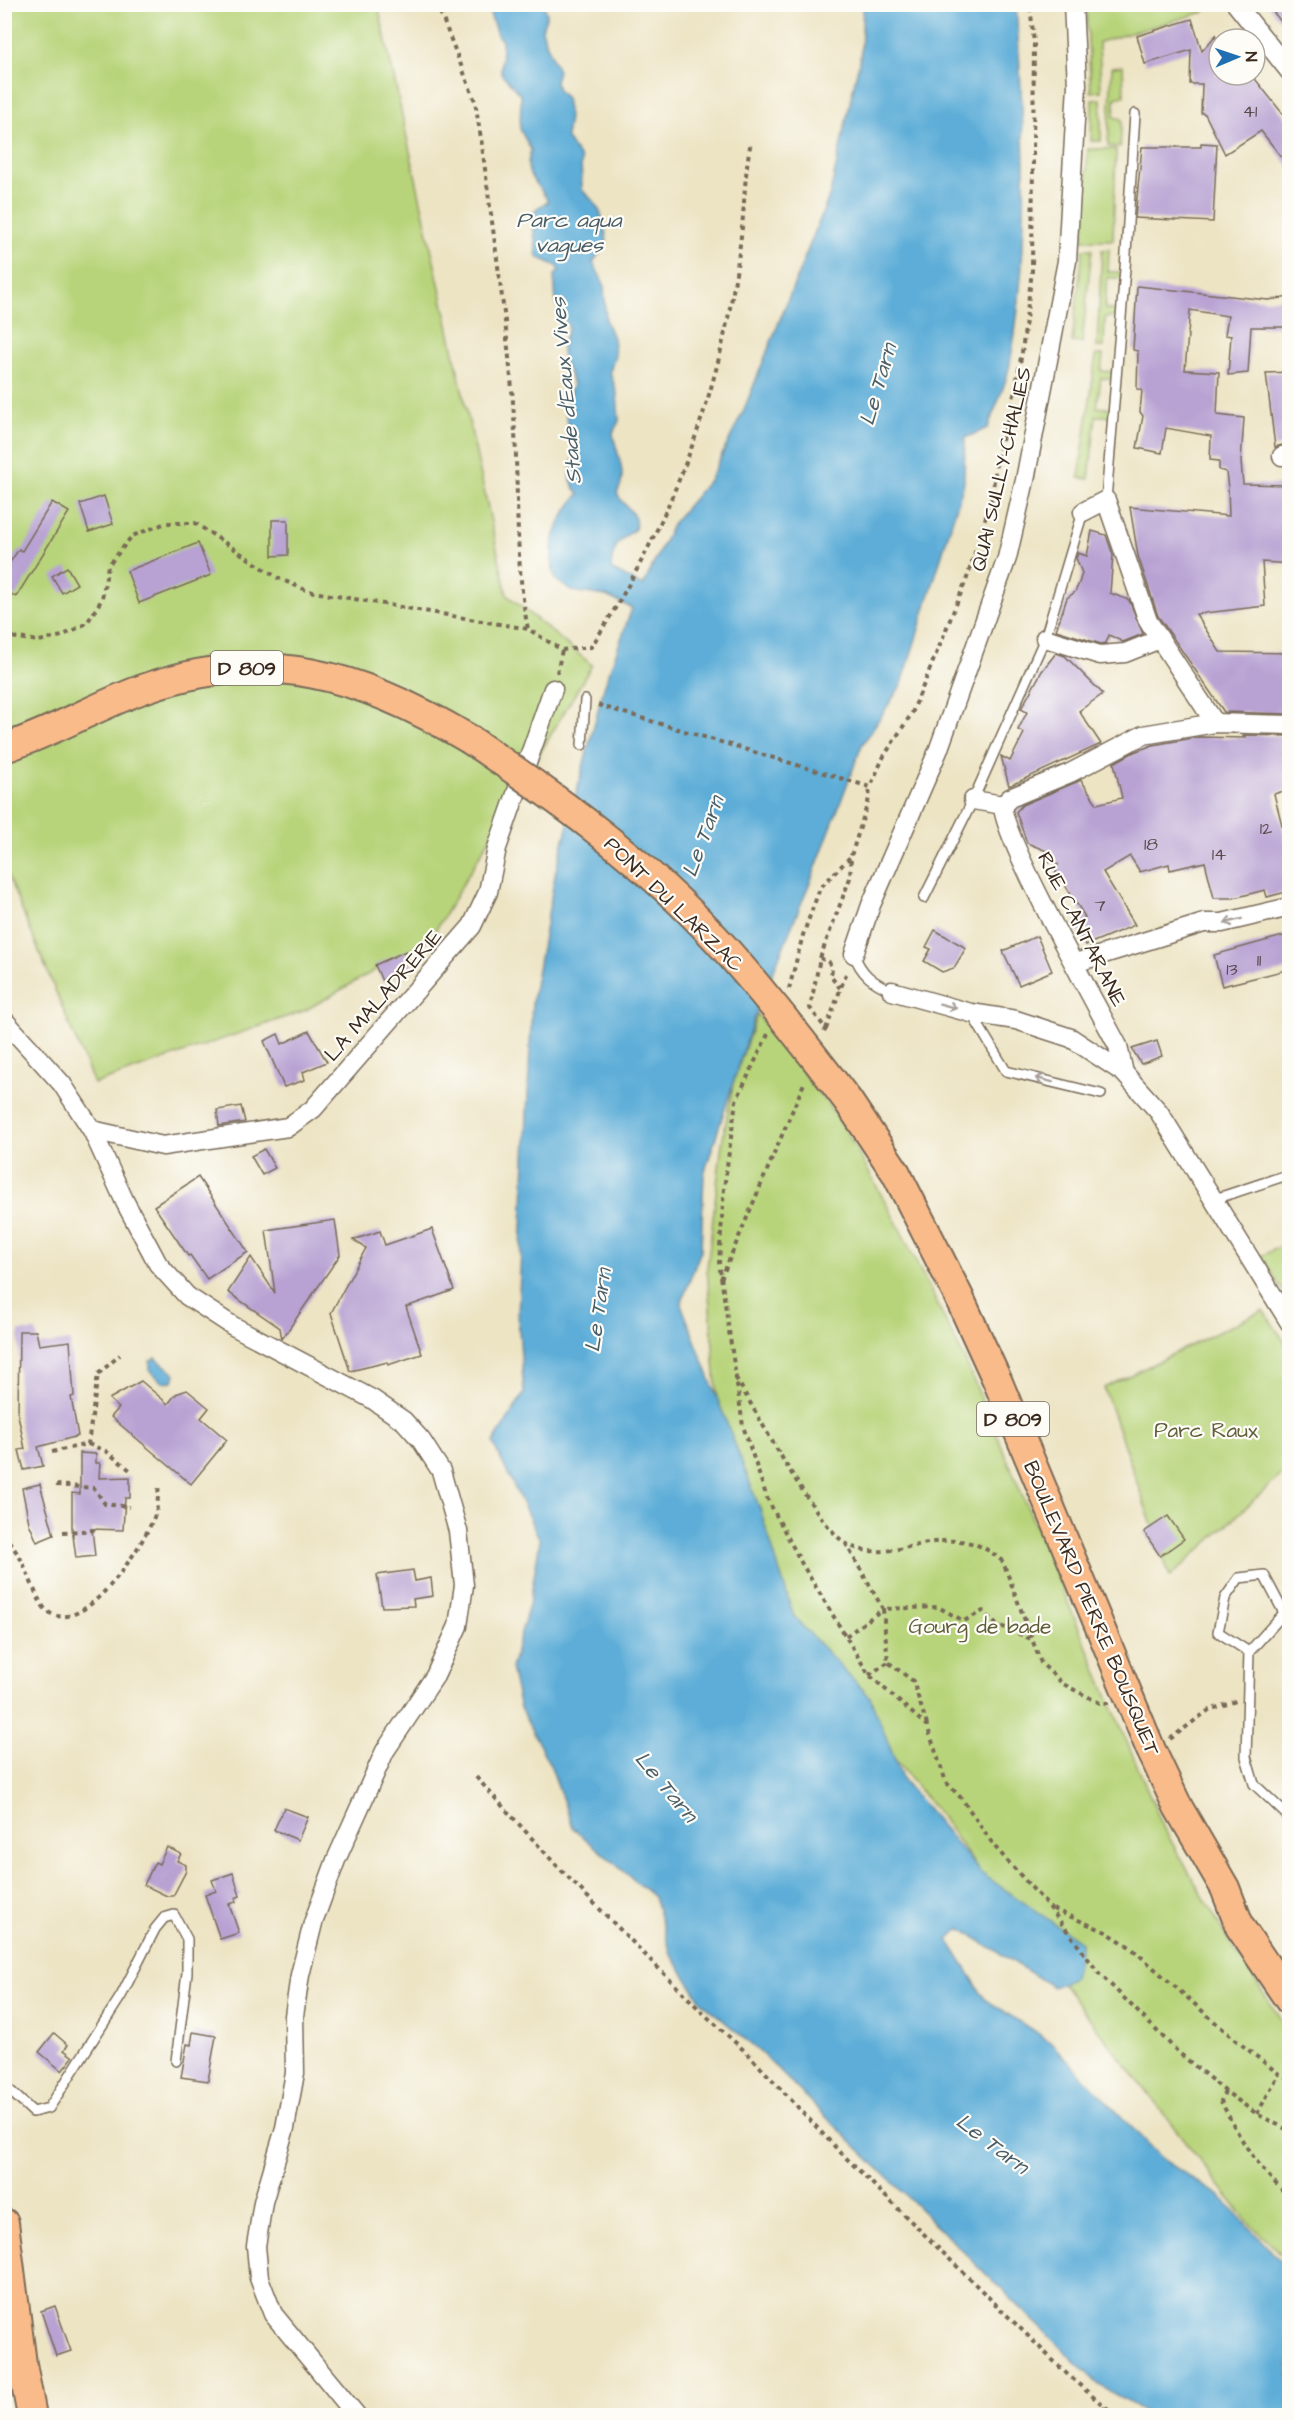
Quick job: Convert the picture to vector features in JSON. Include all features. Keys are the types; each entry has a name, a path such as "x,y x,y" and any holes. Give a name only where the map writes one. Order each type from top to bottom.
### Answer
{"main road":[{"name":"PONT DU LARZAC","path":"11,749 94,709 184,676 227,669 268,668 308,672 351,682 388,695 469,739 540,786 608,838 665,888 718,941 848,1101"},
{"name":"BOULEVARD PIERRE BOUSQUET","path":"848,1101 896,1173 998,1380 1151,1750 1178,1807 1225,1888 1240,1927 1267,1971 1290,2001"},
{"name":"BOULEVARD PIERRE BOUSQUET","path":"1225,1888 1255,1922 1290,1968"},
{"path":"4,2223 22,2364 32,2415"}],"street":[{"name":"QUAI SULLY-CHALIES","path":"854,954 871,905 938,751 1007,558 1018,514 1067,261 1077,85 1073,4"},
{"path":"1243,7 1290,72"},
{"path":"1083,512 1106,500 1148,621 1215,723"},
{"path":"1045,638 1100,655 1125,653 1160,639"},
{"name":"LA MALADRERIE","path":"92,1130 163,1146 288,1127 313,1109 472,926 488,892 497,848 553,689"},
{"path":"973,800 1003,805 1010,798 1071,773 1143,735 1215,723 1290,726"},
{"name":"RUE CANTARANE","path":"1003,805 1003,819 1019,855 1118,1046 1124,1073"},
{"path":"1075,963 1204,923 1222,923 1290,907"},
{"name":"RUE CANTARANE","path":"892,991 972,1013 1016,1020 1071,1038 1124,1073 1159,1112 1211,1200 1290,1323"},
{"path":"4,1020 62,1084 92,1130 125,1202 158,1264 187,1296 232,1326 372,1399 404,1421 421,1440 441,1471 458,1531 464,1585 458,1626 435,1676 385,1751 336,1860 313,1923 300,1975 294,2016 293,2084 285,2128 263,2202 256,2246 259,2278 273,2314 357,2415"}],"lane":[{"path":"1106,500 1135,114"},
{"path":"924,898 973,800 1045,638 1083,512"},
{"path":"582,745 585,700"},
{"path":"854,954 859,970 874,982 892,991"},
{"path":"972,1013 1006,1071 1101,1094"},
{"path":"1211,1200 1290,1174"},
{"path":"1249,1652 1218,1632 1226,1598 1239,1578 1264,1575 1284,1612 1249,1652 1246,1757 1254,1784 1290,1818"},
{"path":"4,2085 33,2112 49,2108 121,1996 155,1929 164,1918 174,1915 187,1939 188,1973 176,2061"}],"path":[{"path":"437,4 475,101 482,145 514,415 519,556 528,629"},
{"path":"601,706 870,788 884,756 912,713 967,578 992,497 996,464 1022,352 1032,271 1034,43 1030,4"},
{"path":"4,636 11,639 39,641 62,636 87,623 102,599 108,566 132,536 166,523 195,523 278,578 308,591 528,629 562,650 591,647 620,603 672,500 706,406 729,314 741,236 747,162 751,142"},
{"path":"788,993 803,935 820,888 851,856"},
{"path":"826,1029 854,954"},
{"path":"820,958 829,962 832,969 831,977 840,988"},
{"path":"773,1024 736,1101 724,1188 719,1263 743,1426 767,1498 802,1564 869,1675 927,1726"},
{"path":"88,1444 98,1374 120,1354"},
{"path":"734,1375 817,1511 846,1544 883,1610 888,1662 913,1681 946,1782 962,1800 994,1847 1050,1908 1098,1972 1127,2003 1204,2076 1257,2114 1290,2131"},
{"path":"52,1452 88,1444 106,1451 130,1470"},
{"path":"4,1534 21,1559 45,1610 57,1616 78,1614 98,1600 123,1571 156,1513 159,1484"},
{"path":"56,1485 94,1488 105,1504 129,1507"},
{"path":"63,1532 96,1530"},
{"path":"846,1544 864,1551 881,1552 919,1543 955,1541 980,1545 1003,1563 1041,1663 1063,1684 1100,1703 1116,1703"},
{"path":"846,1636 883,1610 938,1607 964,1621 983,1611 996,1624 1031,1639"},
{"path":"869,1675 888,1662"},
{"path":"1177,1734 1209,1710 1248,1696"},
{"path":"476,1777 558,1867 701,2012 749,2055 838,2150 1068,2375 1105,2408 1122,2415"},
{"path":"1050,1908 1106,1932 1130,1947 1233,2038 1279,2074 1290,2078"},
{"path":"1257,2114 1279,2074"},
{"path":"1224,2091 1221,2101 1249,2154 1270,2180 1290,2197"},
{"path":"1100,2415 1105,2408"}],"green space":[{"path":"10,4 378,5 507,595 592,665 431,938 306,1010 94,1084 5,869 4,6"},
{"path":"1086,5 1198,5 1204,12 1099,42 1101,91 1091,92"},
{"path":"1123,66 1124,96 1115,98 1114,117 1122,119 1120,147 1108,146 1112,67"},
{"path":"1101,99 1101,141 1091,141 1092,100"},
{"path":"1088,149 1116,149 1113,240 1083,240"},
{"path":"1083,249 1092,249 1082,343 1072,342"},
{"path":"1109,249 1108,272 1121,272 1121,278 1107,278 1105,309 1120,311 1119,317 1105,317 1104,347 1097,347 1102,250"},
{"path":"1096,355 1103,355 1101,371 1117,372 1116,379 1101,378 1097,407 1112,409 1111,416 1096,416 1089,479 1079,478"},
{"name":"Gourg de bade","path":"757,1014 840,1120 899,1227 965,1360 1164,1829 1230,1943 1286,2027 1290,2047 1289,2262 1247,2221 1017,1925 943,1819 876,1736 776,1601 719,1427 707,1268 722,1143 734,1080"},
{"path":"1289,1242 1289,1301 1261,1256"},
{"name":"Parc Raux","path":"1263,1310 1289,1348 1289,1468 1170,1577 1104,1388"}],"water":[{"path":"487,5 544,5 547,14 542,29 558,71 555,81 558,90 566,98 569,117 566,137 581,159 582,190 594,202 603,219 607,243 593,262 604,284 606,321 613,338 615,355 610,372 617,393 619,421 613,433 622,471 617,493 635,518 636,523 635,529 617,546 611,569 643,586 673,523 710,479 743,412 830,194 861,53 863,5 1016,5 1022,95 1024,229 1017,319 1008,372 988,428 965,438 964,483 902,684 862,745 813,875 754,1018 704,1174 701,1250 681,1304 760,1509 794,1617 870,1697 903,1780 981,1873 1081,1942 1074,1978 1053,1987 960,1928 948,1940 985,1999 1049,2041 1162,2159 1220,2196 1289,2270 1289,2415 1150,2415 1099,2385 762,2054 701,2001 671,1954 654,1897 573,1828 551,1767 520,1708 511,1668 530,1601 540,1540 493,1443 524,1393 518,1317 532,1002 556,870 604,687 632,608 606,596 571,591 555,579 552,555 555,534 565,513 579,494 570,473 576,448 566,411 567,400 573,385 562,351 569,328 556,303 554,276 559,271 557,266 537,257 532,216 537,208 548,202 530,174 528,160 531,150 520,129 521,96 501,73 502,41 497,35"},
{"path":"156,1358 175,1374 173,1381 162,1382 150,1370 150,1361"}],"building":[{"path":"1267,4 1290,4 1290,33"},
{"path":"1192,19 1202,51 1207,45 1207,87 1262,87 1290,123 1290,168 1261,131 1225,154 1205,114 1201,113 1202,84 1190,84 1191,50 1145,64 1137,36"},
{"path":"1201,143 1217,144 1213,222 1135,218 1142,147 1201,147"},
{"path":"1137,286 1268,300 1290,297 1290,327 1251,327 1248,373 1228,375 1231,336 1225,335 1228,316 1190,310 1185,370 1219,372 1217,415 1244,418 1241,462 1243,484 1290,485 1290,564 1262,562 1265,606 1196,614 1220,652 1290,653 1290,714 1224,712 1158,616 1138,556 1130,507 1229,516 1228,489 1226,472 1219,470 1219,461 1210,460 1211,436 1166,428 1162,453 1137,448 1143,416 1140,412 1142,390 1137,389 1138,351 1133,350"},
{"path":"1290,372 1290,443 1275,447 1266,373"},
{"path":"104,496 113,524 89,532 80,504"},
{"path":"52,502 69,512 16,597 4,590 4,571 19,549 22,551"},
{"path":"272,520 288,520 288,555 272,556"},
{"path":"1092,531 1106,535 1113,555 1110,593 1129,600 1143,634 1123,642 1109,635 1106,643 1101,644 1056,630 1067,598 1075,592 1082,573 1076,558 1078,553 1087,556"},
{"path":"198,543 211,575 139,603 127,571"},
{"path":"67,567 77,584 62,593 52,576"},
{"path":"1056,653 1065,656 1103,694 1079,711 1101,744 1009,786 1001,756 1010,761 1024,733 1018,730 1027,712 1021,709 1042,671"},
{"path":"1243,735 1290,736 1290,789 1274,794 1290,856 1290,891 1267,897 1265,890 1234,898 1214,898 1205,862 1170,870 1169,864 1140,872 1130,856 1103,872 1135,925 1086,945 1074,924 1085,917 1062,880 1053,886 1058,864 1047,861 1049,852 1027,843 1016,812 1022,805 1081,780 1097,804 1122,798 1114,763 1134,752 1153,745 1199,737 1246,738"},
{"path":"935,930 966,948 954,968 942,972 924,961 931,949 926,947"},
{"path":"1290,934 1290,969 1222,986 1214,955"},
{"path":"1037,936 1052,971 1019,985 1003,951"},
{"path":"406,951 413,967 382,981 375,965"},
{"path":"309,1031 327,1062 303,1072 305,1080 284,1087 264,1041 278,1034 282,1044"},
{"path":"1157,1041 1162,1056 1141,1064 1132,1049"},
{"path":"241,1106 245,1122 219,1126 217,1110"},
{"path":"264,1149 275,1168 262,1175 251,1156"},
{"path":"198,1177 248,1252 207,1279 190,1255 188,1256 154,1206"},
{"path":"335,1220 340,1255 282,1339 280,1328 228,1292 251,1257 275,1293 266,1230"},
{"path":"432,1229 454,1290 406,1307 422,1354 388,1365 388,1362 350,1371 331,1313 366,1248 353,1240 380,1231 385,1245"},
{"path":"19,1331 36,1331 39,1345 70,1341 74,1396 71,1397 78,1436 38,1447 43,1466 24,1470 19,1450 25,1449 18,1415"},
{"path":"141,1381 168,1404 176,1394 187,1390 209,1408 201,1418 227,1440 191,1484 111,1417 119,1408 109,1399"},
{"path":"80,1453 96,1454 96,1463 100,1463 99,1478 130,1477 130,1498 125,1498 123,1530 92,1529 95,1556 76,1558 72,1528 72,1493 80,1494"},
{"path":"40,1484 54,1535 37,1542 29,1523 22,1488"},
{"path":"1168,1516 1184,1539 1160,1556 1144,1532"},
{"path":"413,1570 415,1581 431,1578 433,1596 413,1599 414,1606 382,1607 377,1575"},
{"path":"284,1808 308,1817 298,1840 274,1830"},
{"path":"167,1847 181,1854 177,1861 186,1865 186,1871 173,1896 167,1896 144,1885 155,1862 159,1864"},
{"path":"233,1873 240,1896 235,1898 236,1902 229,1904 239,1933 220,1939 205,1895 216,1891 212,1880"},
{"path":"193,2032 216,2036 208,2081 181,2077 187,2044 191,2045"},
{"path":"54,2033 68,2045 64,2050 73,2057 62,2071 39,2052"},
{"path":"55,2306 71,2351 56,2356 41,2311"}],"water label":[{"name":"Parc aqua vagues","path":"569,232"},
{"name":"Le Tarn","path":"877,384"},
{"name":"Stade d'Eaux Vives","path":"565,391"},
{"name":"Le Tarn","path":"702,836"},
{"name":"Le Tarn","path":"597,1310"},
{"name":"Le Tarn","path":"667,1786"},
{"name":"Le Tarn","path":"993,2143"}]}
